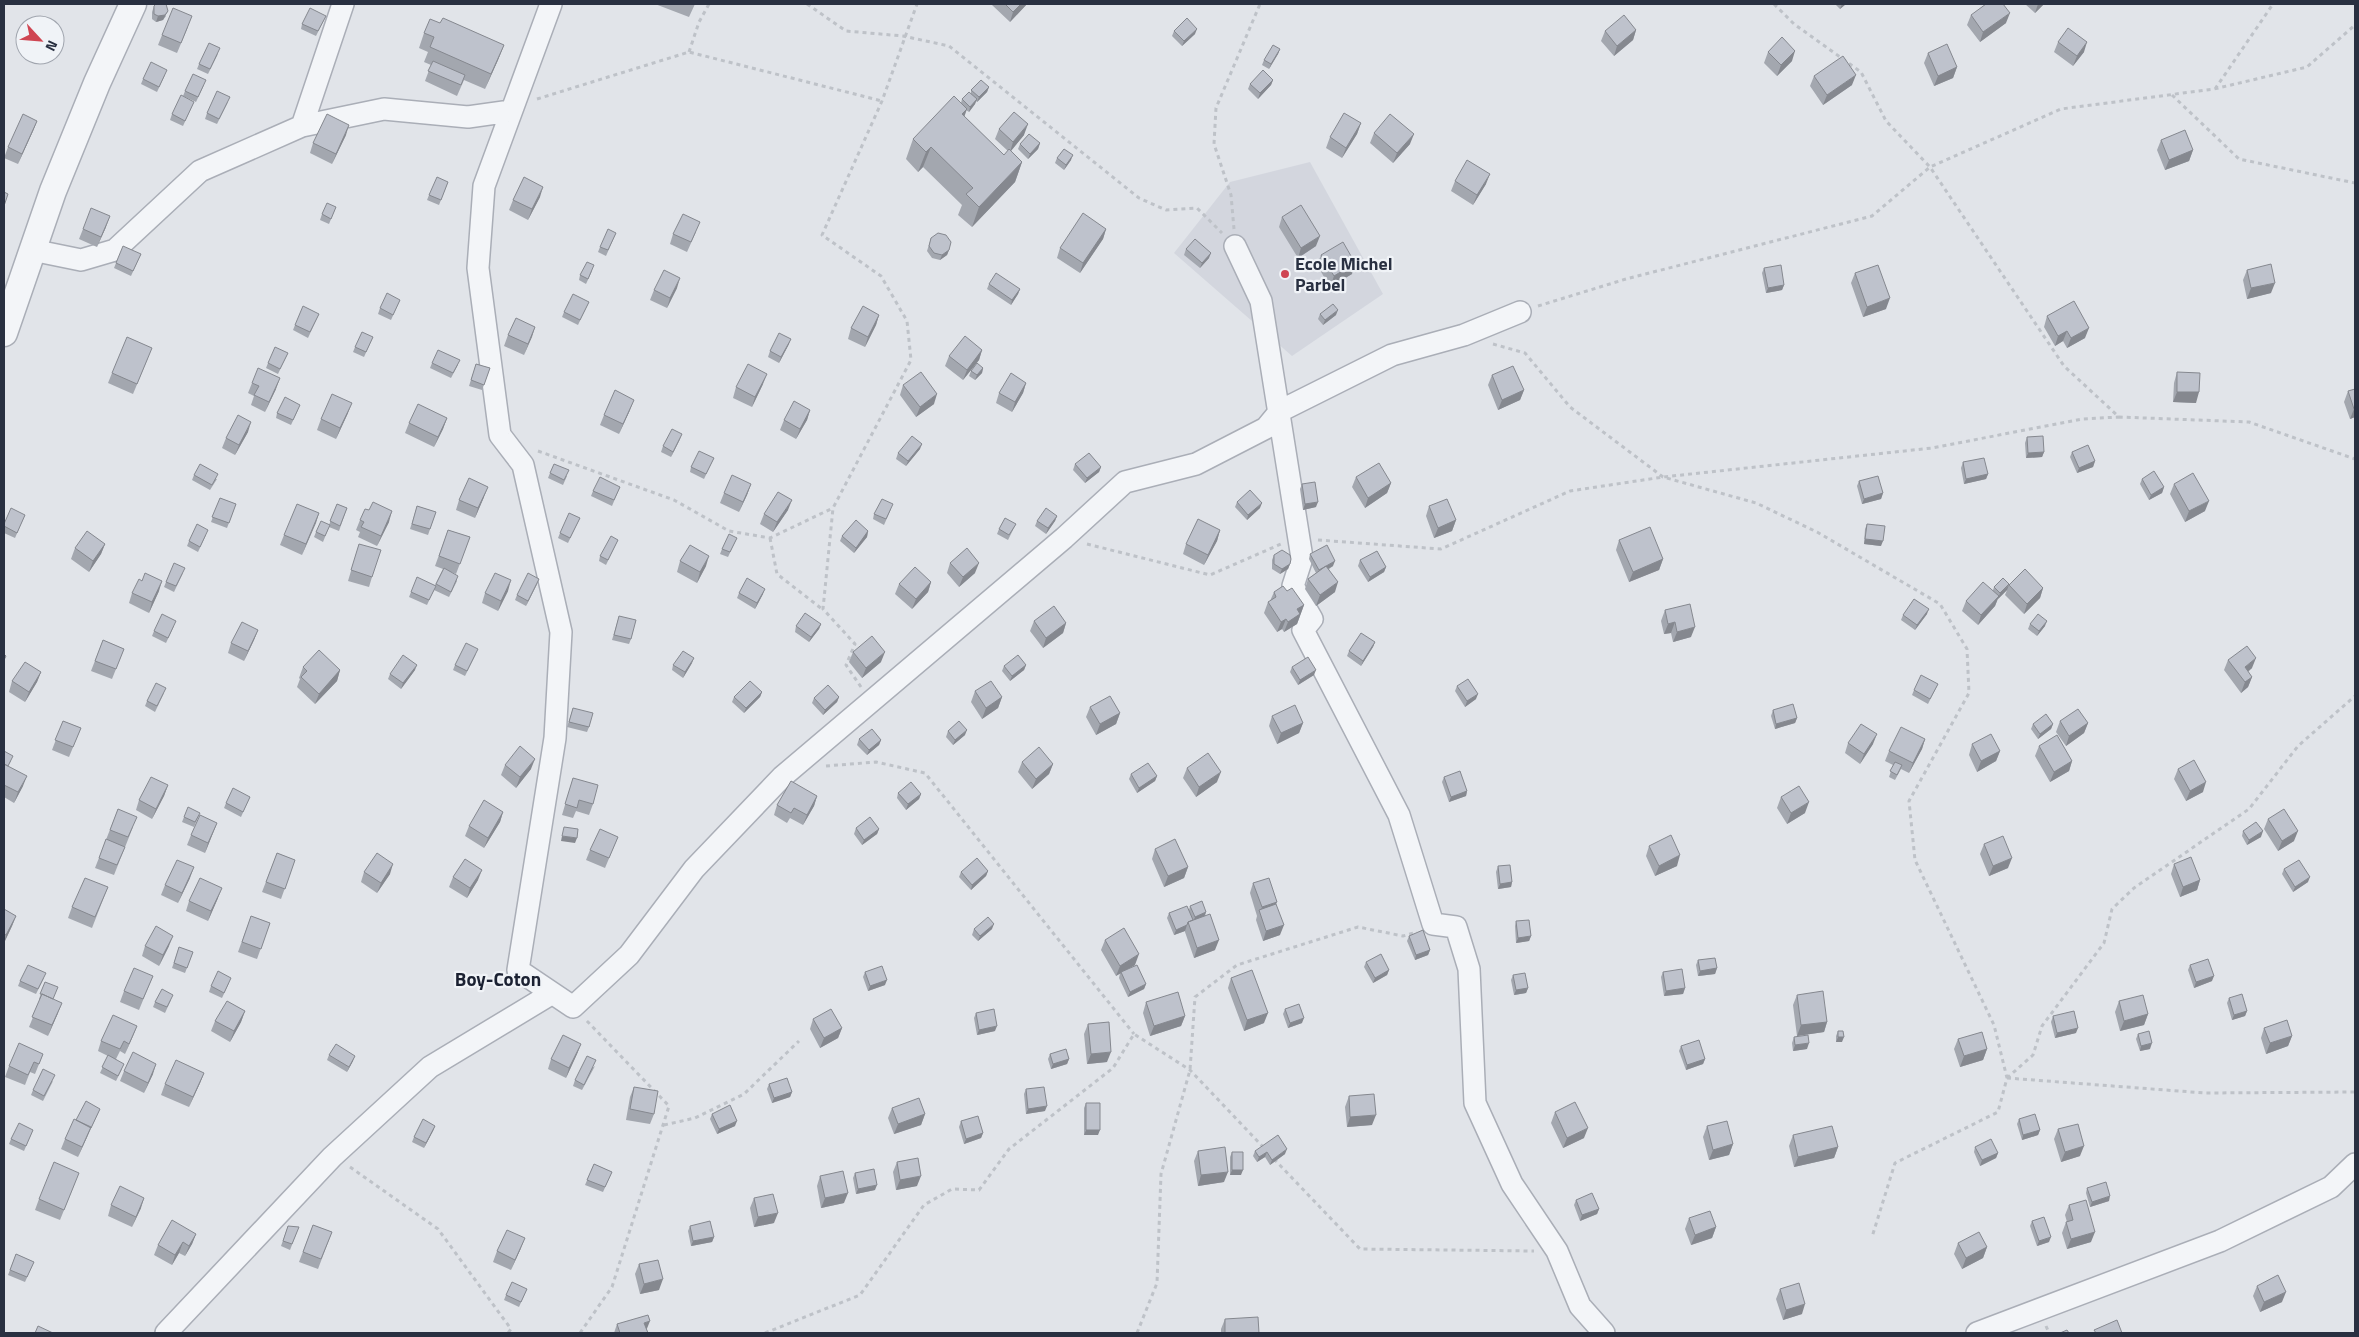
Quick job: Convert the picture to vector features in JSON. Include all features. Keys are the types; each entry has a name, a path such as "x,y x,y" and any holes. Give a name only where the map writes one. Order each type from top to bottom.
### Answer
{"street":[{"path":"4,333 9,306 53,191 96,83 133,4"},
{"path":"302,126 343,4"},
{"path":"551,4 484,186 478,268 500,435 523,465 561,632 555,738 518,970 573,1007 630,955 694,869 782,778 1064,538 1125,482 1196,464 1266,428 1280,411 1392,355 1464,335 1520,312"},
{"path":"32,250 81,260 115,250 200,171 302,126 384,109 468,117 511,111"},
{"path":"1235,246 1262,300 1302,558 1293,586 1312,620 1303,630 1399,815 1434,924 1456,927 1469,969 1475,1103 1512,1184 1556,1252 1580,1306 1604,1333"},
{"path":"166,1333 332,1157 430,1067 551,994"},
{"path":"1977,1333 2220,1241 2331,1187 2355,1164"}],"path":[{"path":"689,52 699,22 709,4"},
{"path":"807,4 846,31 903,36 949,46 1139,198 1166,210 1198,208 1235,246"},
{"path":"823,609 833,508 911,360 907,321 881,276 822,235 882,101 903,36 917,4"},
{"path":"1235,246 1231,195 1214,144 1216,108 1260,4"},
{"path":"1774,4 1794,24 1861,72 1886,120 1930,167 2064,366 2120,417"},
{"path":"2214,89 2273,4"},
{"path":"1520,312 1626,279 1872,216 1930,167 2061,110 2214,89 2307,67 2355,25"},
{"path":"511,111 530,102 689,52 882,101"},
{"path":"2172,95 2239,159 2355,183"},
{"path":"1464,335 1525,353 1570,406 1663,478 1756,503 1817,532 1940,604 1967,649 1969,693 1909,801 1915,860 1994,1025 2007,1078 1998,1112 1894,1163 1872,1237"},
{"path":"1064,538 1210,575 1299,538 1441,549 1570,491 1663,478 1932,448 2082,419 2120,417 2248,422 2355,459"},
{"path":"536,450 674,500 728,531 770,538 833,508"},
{"path":"770,538 777,574 823,609 855,644 846,665 872,701"},
{"path":"2007,1078 2033,1055 2042,1026 2104,943 2112,909 2134,888 2249,809 2298,746 2355,696"},
{"path":"819,766 876,762 925,773 1134,1034 1190,1070 1360,1249 1556,1252"},
{"path":"1137,1333 1156,1283 1161,1174 1190,1070 1195,998 1237,965 1358,927 1403,936 1428,928 1434,924"},
{"path":"573,1007 669,1106 612,1287 580,1333"},
{"path":"765,1333 860,1295 924,1205 952,1189 979,1190 1009,1149 1113,1068 1134,1034"},
{"path":"664,1125 695,1118 744,1094 799,1041"},
{"path":"2007,1078 2206,1093 2355,1092"},
{"path":"332,1157 356,1171 438,1229 511,1329 508,1333"}],"shaded area":[{"name":"Ecole Michel Parbel","path":"1310,162 1383,294 1292,356 1174,253 1230,182"}],"building":[{"path":"156,4 166,4 168,11 165,15 158,16 154,14 154,6"},
{"path":"1005,4 1021,4 1013,12"},
{"path":"1986,4 2003,4 2010,13 1983,32 1971,15"},
{"path":"173,8 192,16 181,43 162,35"},
{"path":"310,8 326,16 318,31 302,24"},
{"path":"1624,15 1636,30 1617,46 1605,31"},
{"path":"443,18 504,45 491,74 430,47 434,37 424,33 430,19 440,23"},
{"path":"1187,18 1197,29 1184,41 1174,31"},
{"path":"2068,28 2087,42 2077,56 2058,42"},
{"path":"1782,37 1795,51 1781,65 1768,52"},
{"path":"209,43 220,48 210,69 199,64"},
{"path":"1947,44 1957,67 1938,76 1928,53"},
{"path":"1273,45 1280,49 1271,64 1264,60"},
{"path":"1843,56 1856,75 1827,95 1814,76"},
{"path":"433,61 465,75 461,85 428,71"},
{"path":"151,62 167,70 159,87 143,79"},
{"path":"1263,70 1273,80 1260,93 1250,84"},
{"path":"193,74 206,80 198,97 185,91"},
{"path":"981,80 989,87 979,97 971,90"},
{"path":"217,91 230,97 219,119 207,113"},
{"path":"969,92 977,99 970,107 962,99"},
{"path":"181,95 194,102 185,121 172,114"},
{"path":"954,96 967,109 962,114 1004,155 1009,149 1022,162 979,207 966,194 973,188 931,147 926,152 913,139"},
{"path":"1014,112 1028,124 1013,142 999,129"},
{"path":"1344,113 1361,123 1346,148 1330,137"},
{"path":"23,114 37,121 22,154 8,147"},
{"path":"327,114 349,125 336,154 313,143"},
{"path":"1390,114 1414,134 1397,153 1374,133"},
{"path":"2185,130 2193,150 2169,160 2161,140"},
{"path":"1029,134 1040,143 1030,154 1020,144"},
{"path":"1064,149 1073,155 1066,165 1057,158"},
{"path":"1467,160 1490,174 1477,195 1455,181"},
{"path":"437,177 448,182 441,200 429,195"},
{"path":"524,177 543,187 532,209 513,200"},
{"path":"4,192 8,194 4,206"},
{"path":"327,203 336,207 331,219 322,214"},
{"path":"1301,205 1320,236 1301,248 1282,217"},
{"path":"91,208 110,216 101,237 83,229"},
{"path":"1083,213 1106,229 1083,263 1060,248"},
{"path":"683,214 700,222 691,242 673,234"},
{"path":"608,229 616,233 608,250 600,247"},
{"path":"938,233 946,235 951,242 949,250 942,255 934,253 929,246 931,238"},
{"path":"1195,239 1211,253 1202,263 1186,249"},
{"path":"1343,242 1355,263 1334,276 1321,255"},
{"path":"123,246 141,254 133,271 116,263"},
{"path":"587,262 594,265 588,279 580,275"},
{"path":"2271,264 2275,283 2251,288 2247,270"},
{"path":"1781,265 1784,285 1768,288 1764,268"},
{"path":"1878,265 1890,298 1867,307 1855,273"},
{"path":"664,270 680,278 670,298 654,290"},
{"path":"996,273 1020,289 1012,300 989,284"},
{"path":"387,293 400,300 393,315 380,308"},
{"path":"573,294 589,302 580,320 564,312"},
{"path":"2074,301 2089,328 2071,338 2067,331 2058,336 2047,316"},
{"path":"1333,304 1338,310 1325,320 1320,314"},
{"path":"303,306 319,314 310,332 295,325"},
{"path":"863,306 879,315 868,337 851,328"},
{"path":"516,318 535,327 528,344 508,335"},
{"path":"362,332 373,337 366,352 355,347"},
{"path":"779,333 791,339 781,357 770,351"},
{"path":"965,336 982,350 967,370 949,356"},
{"path":"127,337 152,348 137,384 112,373"},
{"path":"275,347 288,353 280,369 268,363"},
{"path":"438,350 460,360 453,373 432,363"},
{"path":"977,363 983,368 977,375 971,371"},
{"path":"476,364 490,368 484,385 471,380"},
{"path":"748,364 767,374 755,397 736,387"},
{"path":"1513,366 1524,390 1502,400 1492,375"},
{"path":"258,368 280,378 269,402 254,395 259,386 252,383"},
{"path":"921,372 937,394 920,407 903,385"},
{"path":"2177,372 2200,373 2199,392 2177,392"},
{"path":"1011,373 1026,383 1015,402 999,393"},
{"path":"2355,389 2355,408 2354,409 2348,391"},
{"path":"615,390 634,400 623,424 604,415"},
{"path":"332,394 352,403 340,428 321,419"},
{"path":"285,397 300,405 293,420 277,413"},
{"path":"794,401 810,410 800,429 784,420"},
{"path":"418,404 447,418 438,437 409,423"},
{"path":"238,415 251,422 239,445 226,438"},
{"path":"672,429 682,434 673,452 663,446"},
{"path":"912,436 922,444 908,461 898,453"},
{"path":"2043,436 2044,452 2028,453 2027,437"},
{"path":"2088,445 2095,461 2079,468 2072,452"},
{"path":"699,451 714,458 706,474 691,467"},
{"path":"1089,453 1101,467 1087,478 1075,464"},
{"path":"1984,458 1988,474 1966,479 1963,462"},
{"path":"1379,463 1391,483 1368,498 1356,477"},
{"path":"200,464 218,474 212,485 194,475"},
{"path":"554,464 569,470 564,480 550,473"},
{"path":"2154,471 2164,487 2151,495 2142,479"},
{"path":"2193,473 2209,501 2189,511 2174,484"},
{"path":"732,475 751,484 743,502 724,493"},
{"path":"1878,476 1883,493 1864,499 1859,481"},
{"path":"600,477 620,487 614,500 593,491"},
{"path":"469,478 488,487 478,508 459,500"},
{"path":"1315,482 1318,502 1305,504 1302,484"},
{"path":"1250,490 1262,503 1248,515 1237,502"},
{"path":"778,492 792,500 777,522 764,514"},
{"path":"220,498 236,504 229,523 212,517"},
{"path":"882,499 893,504 886,519 874,514"},
{"path":"1447,499 1456,520 1438,528 1429,506"},
{"path":"373,502 392,511 381,536 361,527 364,522 360,520 365,509 369,510"},
{"path":"297,504 319,513 306,544 284,535"},
{"path":"337,504 347,508 340,526 330,521"},
{"path":"417,506 436,512 430,529 412,524"},
{"path":"11,508 25,515 17,533 4,526"},
{"path":"1046,508 1057,516 1048,528 1037,521"},
{"path":"569,513 580,518 570,538 560,533"},
{"path":"1005,518 1016,524 1009,535 999,529"},
{"path":"1198,519 1220,530 1208,555 1186,544"},
{"path":"856,520 868,531 856,548 842,536"},
{"path":"321,521 330,525 325,536 316,532"},
{"path":"197,524 208,530 200,547 189,541"},
{"path":"1867,524 1885,526 1883,541 1865,539"},
{"path":"1650,527 1663,559 1633,572 1619,540"},
{"path":"448,530 470,537 460,564 439,556"},
{"path":"87,531 105,544 93,561 75,548"},
{"path":"729,534 737,538 730,552 722,549"},
{"path":"611,536 618,540 608,560 600,556"},
{"path":"359,544 381,550 372,577 351,570"},
{"path":"690,545 709,556 700,572 680,561"},
{"path":"1327,545 1335,561 1319,570 1310,554"},
{"path":"967,548 979,563 963,577 950,563"},
{"path":"1282,550 1290,555 1291,559 1290,564 1282,569 1274,564 1274,555"},
{"path":"1377,551 1386,567 1370,577 1360,560"},
{"path":"174,563 185,568 176,586 166,582"},
{"path":"1326,566 1338,582 1320,595 1308,579"},
{"path":"915,567 931,582 916,599 899,584"},
{"path":"444,568 458,576 451,592 436,584"},
{"path":"2025,569 2043,588 2027,604 2009,585"},
{"path":"145,573 162,581 152,602 132,593 139,579 142,581"},
{"path":"495,573 511,580 501,601 485,593"},
{"path":"528,573 539,579 528,601 517,595"},
{"path":"417,577 436,586 429,600 411,592"},
{"path":"747,578 765,589 757,603 739,593"},
{"path":"2003,578 2009,584 2000,593 1994,587"},
{"path":"1983,582 1999,596 1981,615 1966,601"},
{"path":"1283,586 1287,591 1292,588 1304,605 1297,609 1300,614 1288,622 1286,619 1281,622 1268,602 1276,597 1274,592"},
{"path":"1914,599 1929,609 1917,625 1903,615"},
{"path":"1690,604 1695,627 1677,632 1675,622 1668,624 1665,610"},
{"path":"1054,606 1066,623 1046,638 1034,621"},
{"path":"805,613 821,624 811,637 796,626"},
{"path":"162,614 176,621 168,638 154,631"},
{"path":"2038,614 2047,621 2039,631 2030,624"},
{"path":"619,616 636,620 631,639 614,635"},
{"path":"242,622 258,630 248,651 231,643"},
{"path":"1361,633 1375,642 1363,661 1349,651"},
{"path":"872,636 885,652 866,668 853,652"},
{"path":"103,640 124,649 116,669 95,661"},
{"path":"466,643 478,649 467,671 455,665"},
{"path":"2247,646 2256,658 2245,667 2252,677 2245,682 2228,660"},
{"path":"319,650 340,670 319,694 301,677 307,671 303,667"},
{"path":"683,651 694,658 685,672 673,665"},
{"path":"403,655 417,665 403,683 390,674"},
{"path":"1018,655 1026,665 1012,676 1004,666"},
{"path":"1308,657 1316,670 1300,680 1292,667"},
{"path":"25,662 41,672 29,692 12,681"},
{"path":"1921,675 1938,684 1930,699 1914,690"},
{"path":"1468,679 1478,694 1467,701 1457,686"},
{"path":"750,681 762,692 746,708 734,697"},
{"path":"991,681 1002,697 986,708 975,691"},
{"path":"156,683 166,688 157,706 147,701"},
{"path":"828,685 839,697 825,710 814,698"},
{"path":"1110,696 1120,713 1100,724 1090,707"},
{"path":"1793,704 1797,718 1776,724 1773,710"},
{"path":"1295,705 1303,723 1281,733 1272,716"},
{"path":"573,708 593,713 589,727 569,722"},
{"path":"2078,709 2088,723 2069,736 2060,721"},
{"path":"2046,714 2053,724 2040,734 2033,724"},
{"path":"63,721 81,728 73,747 55,740"},
{"path":"959,721 967,730 955,740 948,731"},
{"path":"1861,724 1877,734 1864,754 1848,743"},
{"path":"1901,727 1925,739 1913,763 1889,751"},
{"path":"872,729 881,740 869,750 859,739"},
{"path":"1991,734 2000,751 1981,761 1972,744"},
{"path":"2057,735 2072,761 2054,772 2039,746"},
{"path":"520,746 535,759 520,777 505,765"},
{"path":"1039,747 1053,764 1036,779 1022,762"},
{"path":"4,751 13,756 8,766 4,764"},
{"path":"1208,753 1221,772 1199,787 1187,768"},
{"path":"2194,760 2206,782 2190,791 2178,769"},
{"path":"1895,762 1902,765 1897,775 1890,771"},
{"path":"1148,763 1157,776 1139,788 1131,774"},
{"path":"4,764 27,776 18,792 4,785"},
{"path":"1460,771 1467,791 1451,797 1444,777"},
{"path":"151,777 168,785 156,809 139,800"},
{"path":"573,778 598,785 593,804 579,800 577,808 565,804"},
{"path":"791,781 817,796 807,815 794,808 791,813 777,805"},
{"path":"911,782 921,794 908,804 898,793"},
{"path":"1799,786 1809,802 1791,813 1781,797"},
{"path":"233,788 250,797 243,812 226,803"},
{"path":"484,800 503,812 488,838 469,826"},
{"path":"188,807 200,813 195,822 184,817"},
{"path":"118,809 137,817 128,837 110,830"},
{"path":"2284,809 2298,831 2282,841 2268,819"},
{"path":"200,815 217,823 208,843 191,835"},
{"path":"870,817 879,829 864,840 856,828"},
{"path":"2256,822 2263,831 2249,840 2243,831"},
{"path":"564,827 578,829 577,838 562,836"},
{"path":"600,829 618,837 609,858 590,850"},
{"path":"1671,835 1680,855 1659,866 1649,846"},
{"path":"2003,836 2012,858 1993,866 1984,844"},
{"path":"106,839 125,847 117,865 99,858"},
{"path":"1175,839 1188,867 1168,876 1155,849"},
{"path":"277,853 295,860 285,889 266,882"},
{"path":"377,853 393,864 381,883 364,872"},
{"path":"2191,857 2200,880 2183,887 2174,864"},
{"path":"977,858 988,871 972,885 961,872"},
{"path":"465,859 482,870 470,888 453,877"},
{"path":"177,860 194,867 182,893 165,885"},
{"path":"2299,860 2310,877 2295,887 2284,869"},
{"path":"1510,865 1512,882 1500,884 1498,866"},
{"path":"85,878 108,887 95,917 72,907"},
{"path":"200,878 222,888 211,911 189,901"},
{"path":"1269,878 1277,902 1262,907 1253,883"},
{"path":"1202,901 1206,912 1195,917 1190,906"},
{"path":"1276,904 1284,925 1266,931 1259,910"},
{"path":"1187,906 1193,920 1176,930 1169,913"},
{"path":"4,909 16,916 6,935 4,934"},
{"path":"1210,914 1219,940 1197,948 1188,922"},
{"path":"251,916 270,923 261,949 242,942"},
{"path":"988,917 994,924 980,936 974,929"},
{"path":"1529,920 1531,936 1518,938 1516,921"},
{"path":"156,926 173,936 163,955 145,946"},
{"path":"1124,928 1139,954 1120,966 1105,940"},
{"path":"1423,930 1430,950 1416,955 1409,936"},
{"path":"179,947 193,952 187,968 174,963"},
{"path":"1381,954 1389,970 1375,978 1366,962"},
{"path":"1715,958 1717,968 1700,971 1698,960"},
{"path":"2208,959 2214,976 2196,982 2190,965"},
{"path":"28,965 46,973 38,989 20,981"},
{"path":"1137,965 1146,984 1130,992 1121,972"},
{"path":"882,966 887,980 870,986 865,972"},
{"path":"134,968 153,976 143,999 124,991"},
{"path":"1682,969 1685,988 1666,991 1663,972"},
{"path":"1252,970 1268,1013 1247,1020 1231,978"},
{"path":"218,971 231,978 224,993 211,986"},
{"path":"1525,973 1528,988 1516,990 1513,975"},
{"path":"45,982 58,987 53,999 40,994"},
{"path":"162,989 173,995 167,1007 155,1002"},
{"path":"1823,991 1827,1022 1801,1025 1797,995"},
{"path":"1178,992 1185,1016 1154,1026 1146,1002"},
{"path":"42,994 62,1003 52,1025 32,1017"},
{"path":"2242,994 2247,1011 2234,1015 2229,998"},
{"path":"2143,995 2148,1014 2124,1021 2119,1001"},
{"path":"227,1001 245,1011 234,1031 215,1021"},
{"path":"1299,1004 1304,1018 1290,1023 1285,1009"},
{"path":"831,1009 842,1028 824,1038 813,1019"},
{"path":"994,1009 997,1026 979,1030 976,1013"},
{"path":"2074,1011 2078,1028 2057,1033 2053,1016"},
{"path":"113,1015 137,1026 129,1044 124,1041 120,1049 101,1041"},
{"path":"2287,1020 2292,1036 2270,1043 2264,1028"},
{"path":"1109,1022 1111,1052 1091,1054 1088,1024"},
{"path":"1838,1031 1843,1031 1844,1037 1838,1037"},
{"path":"2149,1031 2152,1043 2141,1046 2138,1034"},
{"path":"1982,1032 1987,1049 1964,1056 1958,1039"},
{"path":"563,1035 581,1044 569,1068 551,1059"},
{"path":"1808,1035 1809,1043 1795,1045 1794,1037"},
{"path":"1699,1040 1705,1059 1687,1065 1681,1046"},
{"path":"19,1043 43,1054 39,1064 34,1062 28,1075 9,1066"},
{"path":"336,1044 355,1056 349,1067 329,1055"},
{"path":"1066,1049 1069,1059 1053,1064 1050,1054"},
{"path":"133,1052 156,1064 148,1083 124,1071"},
{"path":"108,1055 124,1064 118,1076 102,1067"},
{"path":"587,1056 596,1060 584,1085 575,1080"},
{"path":"176,1060 204,1073 193,1097 165,1084"},
{"path":"43,1069 55,1075 44,1096 33,1090"},
{"path":"787,1078 792,1092 774,1098 769,1084"},
{"path":"634,1087 658,1091 654,1114 630,1109"},
{"path":"1044,1087 1047,1106 1028,1109 1026,1089"},
{"path":"1374,1094 1376,1115 1350,1117 1349,1096"},
{"path":"919,1098 925,1114 898,1124 892,1108"},
{"path":"86,1101 100,1109 91,1128 76,1120"},
{"path":"1575,1102 1588,1128 1567,1138 1555,1112"},
{"path":"1086,1103 1100,1103 1100,1130 1086,1130"},
{"path":"730,1105 737,1121 719,1129 712,1114"},
{"path":"2035,1114 2040,1130 2023,1135 2019,1119"},
{"path":"978,1116 983,1133 966,1139 961,1121"},
{"path":"74,1119 91,1127 82,1147 65,1139"},
{"path":"423,1119 435,1126 426,1143 414,1137"},
{"path":"1727,1121 1733,1144 1713,1150 1707,1126"},
{"path":"19,1123 33,1130 26,1146 11,1139"},
{"path":"2078,1124 2084,1146 2065,1152 2058,1129"},
{"path":"1832,1126 1838,1147 1798,1157 1793,1135"},
{"path":"1278,1135 1287,1149 1272,1160 1267,1152 1259,1157 1255,1151"},
{"path":"1991,1139 1998,1153 1982,1160 1975,1147"},
{"path":"1225,1147 1228,1172 1201,1175 1198,1151"},
{"path":"1232,1152 1243,1152 1243,1170 1232,1170"},
{"path":"918,1158 921,1176 900,1180 897,1162"},
{"path":"54,1162 79,1173 64,1210 39,1199"},
{"path":"594,1164 612,1172 605,1187 587,1180"},
{"path":"874,1169 877,1185 858,1189 855,1173"},
{"path":"843,1171 848,1193 825,1198 820,1176"},
{"path":"2106,1182 2110,1196 2092,1202 2087,1188"},
{"path":"120,1186 144,1198 136,1217 111,1205"},
{"path":"1592,1193 1599,1209 1582,1215 1576,1200"},
{"path":"773,1194 778,1213 758,1217 754,1198"},
{"path":"2086,1200 2095,1232 2071,1239 2066,1222 2073,1220 2069,1205"},
{"path":"1710,1211 1716,1227 1695,1235 1689,1218"},
{"path":"2044,1217 2051,1237 2039,1241 2032,1221"},
{"path":"172,1220 196,1234 189,1246 183,1242 175,1255 158,1245"},
{"path":"710,1221 714,1237 693,1241 690,1226"},
{"path":"313,1225 332,1232 321,1259 303,1252"},
{"path":"288,1226 299,1227 292,1244 283,1241"},
{"path":"507,1230 525,1238 515,1260 497,1251"},
{"path":"1979,1232 1987,1247 1966,1258 1958,1243"},
{"path":"16,1254 34,1262 27,1277 10,1270"},
{"path":"658,1260 663,1279 644,1284 639,1264"},
{"path":"2278,1275 2286,1292 2264,1302 2257,1286"},
{"path":"512,1282 527,1289 521,1302 506,1295"},
{"path":"1799,1283 1805,1304 1786,1310 1780,1289"},
{"path":"648,1315 650,1321 644,1323 648,1333 620,1333 617,1324"},
{"path":"1258,1317 1259,1333 1225,1333 1225,1319"},
{"path":"2117,1320 2122,1333 2096,1333 2094,1330"},
{"path":"38,1326 53,1333 35,1333"}],"place":[{"name":"Ecole Michel Parbel","path":"1285,274"}],"district":[{"name":"Boy-Coton","path":"498,979"}]}
